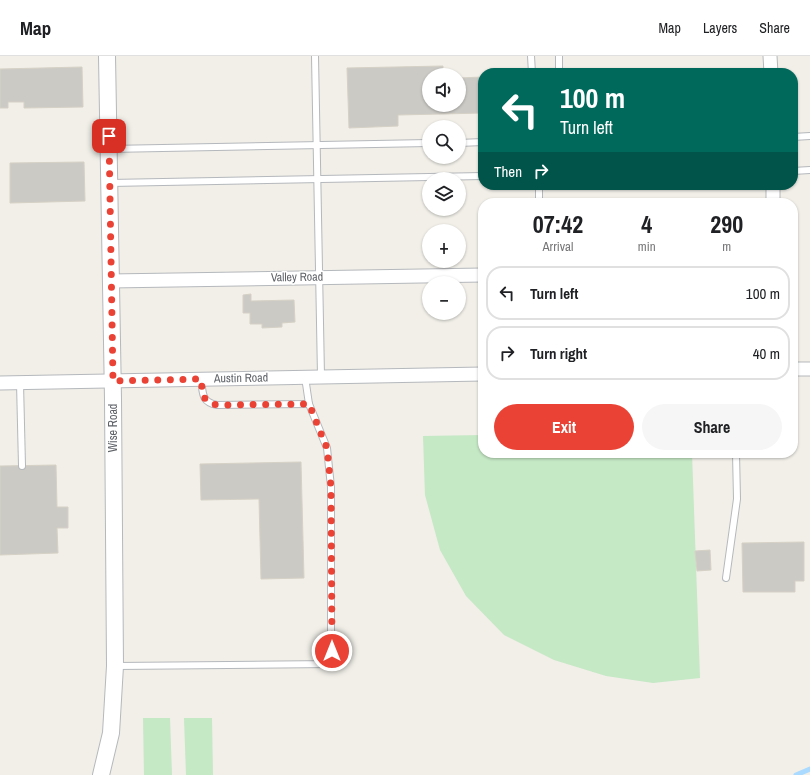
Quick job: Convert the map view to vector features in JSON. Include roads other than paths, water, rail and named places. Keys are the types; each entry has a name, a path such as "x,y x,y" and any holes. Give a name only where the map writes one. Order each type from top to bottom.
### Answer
{"street":[{"name":"Wise Road","path":"101,775 111,733 115,666 113,381 107,56"},
{"path":"770,56 771,68"},
{"name":"Valley Road","path":"110,281 478,275"},
{"path":"798,369 810,369"},
{"name":"Austin Road","path":"0,384 321,376 478,374"}],"lane":[{"path":"314,56 321,376"},
{"path":"531,56 532,68"},
{"path":"559,56 559,68"},
{"path":"798,137 810,136"},
{"path":"466,142 478,142"},
{"path":"109,149 422,143"},
{"path":"798,170 810,170"},
{"path":"110,183 478,176"},
{"path":"115,666 332,664 331,487 327,448 309,404 305,377"},
{"path":"201,379 204,397 210,404 309,404"},
{"path":"20,383 22,466"},
{"path":"726,578 737,499 736,458"}],"waterway":[{"path":"796,775 810,769"}]}
